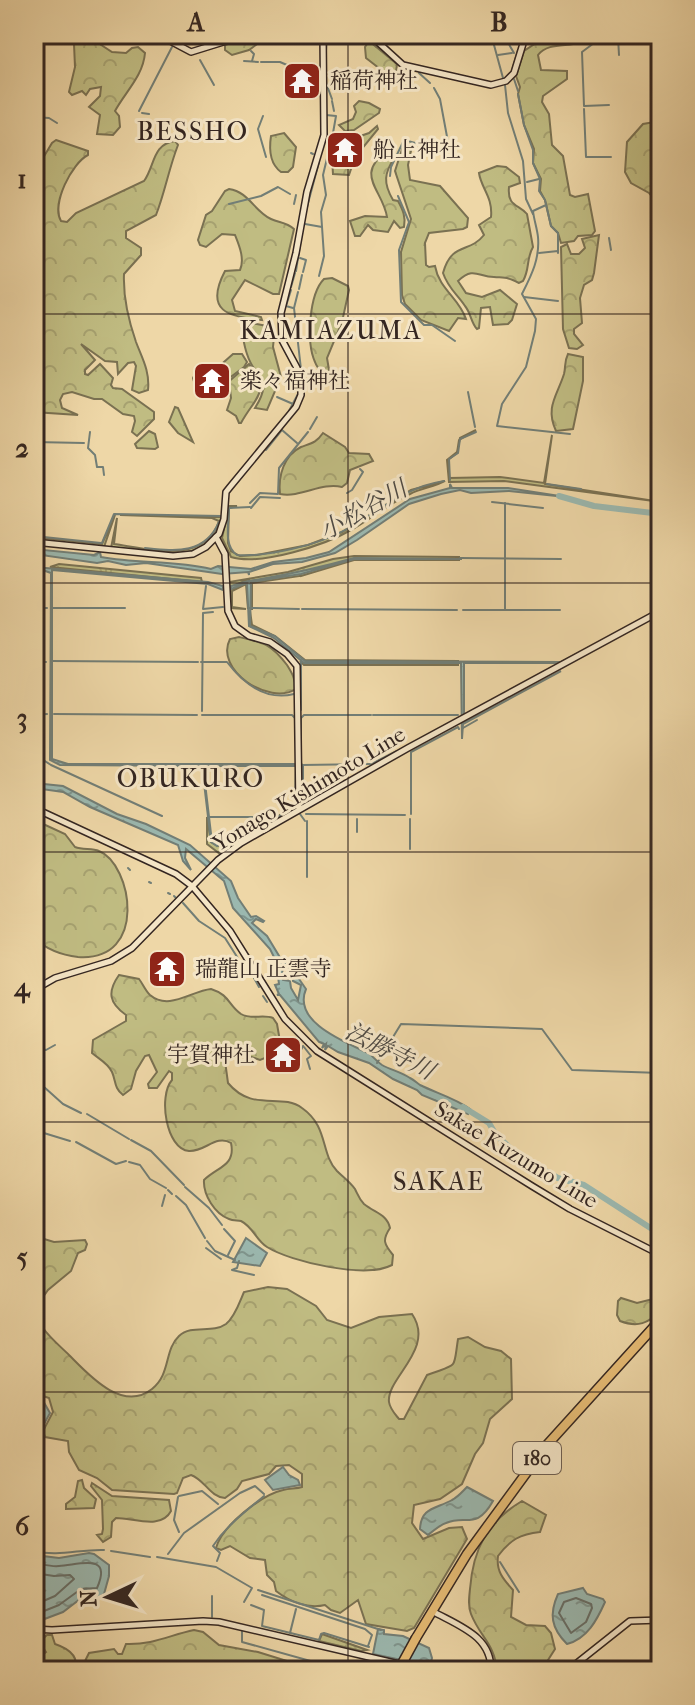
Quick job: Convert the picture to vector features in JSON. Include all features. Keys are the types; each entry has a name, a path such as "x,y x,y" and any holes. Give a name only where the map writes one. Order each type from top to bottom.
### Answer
{"highway":[{"name":"180","path":"398,1671 467,1554 546,1446 661,1319"}],"main road":[{"path":"157,34 191,52 249,34"},
{"path":"34,542 184,556 199,552 216,537 224,519 226,492 289,418 301,395 300,374 282,340 280,322 307,192 324,135 323,34"},
{"path":"369,34 403,65 491,85 506,81 514,73 526,34"},
{"path":"216,537 223,548 226,562 228,611 235,626 249,636 270,642 297,666 299,809"},
{"name":"Yonago Kishimoto Line","path":"34,990 55,978 102,965 124,954 152,930 218,860 241,843 661,611"},
{"name":"Sakae Kuzumo Line","path":"34,808 194,885 237,940 285,1019 317,1051 557,1202 661,1255"},
{"path":"432,1611 479,1637 490,1654 491,1671"},
{"path":"567,1671 630,1621 661,1620"},
{"path":"34,1629 219,1622 429,1671"}],"green space":[{"path":"260,34 264,39 249,50 232,55 225,50 225,45"},
{"path":"543,34 594,34 581,42 550,47 538,55 541,70 567,71 567,79 543,96 542,102 549,114 552,145 563,156 570,195 588,194 595,231 592,235 578,236 574,241 561,243 558,233 551,226 540,191 541,179 533,163 534,149 524,125 516,76 524,51 539,41"},
{"path":"89,37 112,52 126,53 138,47 145,53 138,76 115,111 120,127 113,135 97,134 100,115 89,107 100,96 101,87 90,89 86,95 82,91 72,95 69,92 75,67 74,44 79,38"},
{"path":"369,41 397,64 396,72 384,72 366,58 365,47"},
{"path":"359,101 380,109 379,113 354,130 345,131 339,125 353,119 356,112 354,106"},
{"path":"660,121 661,208 649,193 631,183 625,172 627,142 643,124"},
{"path":"377,126 378,129 361,150 351,150 349,140 369,133"},
{"path":"284,133 296,147 293,167 288,172 277,169 270,151 271,136"},
{"path":"56,140 88,151 70,175 61,195 59,214 61,221 67,222 76,213 144,181 162,146 175,141 178,145 156,215 126,231 126,238 141,248 141,255 124,274 124,283 128,316 147,371 148,390 139,393 132,390 134,362 128,363 118,374 117,362 105,361 81,344 95,360 85,374 88,375 100,364 113,378 113,388 122,389 154,412 154,419 137,436 132,432 134,416 123,414 102,399 72,392 63,394 60,400 62,408 78,415 34,412 34,173"},
{"path":"404,143 412,146 408,165 410,180 440,186 468,218 467,227 429,233 425,243 426,265 435,266 466,319 458,318 449,331 421,320 405,304 402,295 401,252 411,219 395,171"},
{"path":"388,151 395,157 386,183 393,200 398,201 403,211 404,227 400,228 394,221 388,232 373,230 368,225 360,236 355,236 350,221 365,216 387,217 371,175 378,159"},
{"path":"351,155 353,163 349,175 333,174 332,158"},
{"path":"497,166 506,167 519,177 520,183 509,187 510,198 527,214 533,247 525,277 519,283 472,273 458,281 466,293 482,297 500,290 517,304 508,324 493,325 490,307 481,308 477,329 443,273 451,256 484,235 479,225 491,217 491,210 479,173"},
{"path":"229,189 242,194 265,216 294,229 279,294 245,280 232,300 235,311 261,317 262,320 230,314 219,303 219,284 225,271 240,270 241,266 241,252 235,235 222,234 206,247 200,245 198,240 206,215"},
{"path":"599,235 592,280 584,285 580,298 582,323 574,329 574,334 583,345 577,349 569,348 563,329 561,247 567,244 571,254 579,254 585,248 582,239"},
{"path":"332,278 348,286 349,290 342,322 327,358 330,376 326,378 312,353 310,319 319,286 324,279"},
{"path":"247,322 267,326 274,337 273,347 281,377 267,410 255,408 263,385 245,348 241,328"},
{"path":"233,354 242,354 247,362 244,367 216,388 217,381 213,376 208,380 208,388 195,385 195,374 216,369"},
{"path":"568,354 583,357 583,381 573,429 556,431 552,408"},
{"path":"249,364 259,381 259,394 239,423 236,416 227,410 230,389 219,390"},
{"path":"175,407 193,442 178,433 169,422"},
{"path":"149,431 155,434 158,447 137,448 135,444"},
{"path":"323,433 349,453 369,454 373,461 350,470 347,483 342,487 280,494 281,473 290,455 316,441"},
{"path":"552,435 545,484 661,502 504,481 449,482 447,460 458,449 448,460 449,478 500,477 544,483"},
{"path":"445,481 414,492 340,536 310,548 259,559 244,559 231,557 222,538 229,506 237,506 229,508 228,543 231,551 240,556 257,555 308,545 342,532 411,490"},
{"path":"115,515 104,547 34,540 34,537 102,544"},
{"path":"120,515 222,516 218,529 208,542 197,549 169,554 111,548 117,518 114,544 159,551 189,549 202,544 212,535 219,521 212,518"},
{"path":"354,556 459,557 459,560 354,560 301,576 300,573 300,576 252,583 252,610 249,579 231,589 246,584 232,591 232,607 246,609 230,608 229,582"},
{"path":"59,564 201,578 202,582 50,567"},
{"path":"275,636 305,660 459,661 305,661"},
{"path":"239,637 272,648 287,665 296,689 272,693 259,689 237,673 227,651 230,639"},
{"path":"300,661 304,663 459,665 304,665"},
{"path":"294,807 220,854 207,844 207,817 211,842 218,846 237,839"},
{"path":"41,823 65,834 75,847 99,851 110,859 120,874 128,911 125,929 116,944 101,954 66,955 49,949 34,938 34,868 40,863 34,851 34,824"},
{"path":"119,975 139,979 148,993 157,999 172,1001 211,989 222,994 241,1014 273,1018 281,1047 275,1054 260,1060 240,1053 229,1055 225,1061 228,1083 247,1097 294,1104 311,1115 332,1164 353,1186 364,1204 388,1223 390,1228 385,1242 393,1255 392,1265 380,1269 347,1269 293,1258 267,1247 241,1221 224,1217 215,1208 208,1198 204,1180 231,1157 231,1143 215,1142 195,1151 181,1148 170,1132 165,1109 172,1073 169,1071 157,1088 149,1088 148,1084 157,1072 149,1055 145,1056 136,1071 131,1089 123,1095 110,1069 92,1053 93,1040 126,1021 126,1015 113,1002 111,992"},
{"path":"34,1212 37,1213 44,1239 54,1242 85,1240 87,1244 85,1250 78,1253 71,1271 48,1290 38,1304 43,1328 86,1372 118,1394 141,1395 152,1389 162,1376 171,1348 179,1336 190,1330 226,1324 235,1313 244,1292 268,1287 287,1289 316,1306 327,1320 351,1328 379,1317 412,1314 418,1327 418,1339 390,1393 390,1405 399,1419 404,1419 427,1375 453,1364 458,1339 468,1337 485,1347 501,1351 511,1359 512,1399 490,1419 483,1443 462,1484 440,1499 414,1505 412,1523 423,1539 449,1528 462,1527 467,1539 414,1628 407,1631 366,1624 358,1600 340,1613 325,1605 312,1606 293,1601 276,1591 274,1582 267,1575 265,1560 250,1558 230,1546 221,1550 216,1548 226,1530 254,1505 274,1493 302,1487 302,1474 289,1465 276,1466 269,1474 242,1481 225,1498 215,1495 191,1475 183,1478 174,1494 112,1490 97,1478 79,1470 69,1452 68,1441 45,1437 43,1431 53,1412 49,1398 34,1393"},
{"path":"661,1297 661,1311 647,1321 626,1323 620,1321 617,1315 621,1298 637,1303"},
{"path":"82,1480 84,1488 96,1499 94,1508 66,1509 66,1504 75,1497 78,1481"},
{"path":"92,1483 112,1496 169,1500 171,1511 167,1517 154,1522 116,1518 112,1522 111,1537 103,1542 97,1535 102,1534 103,1529 102,1500"},
{"path":"522,1501 546,1515 540,1532 521,1536 511,1542 498,1556 498,1566 513,1590 511,1617 526,1625 545,1626 551,1633 555,1649 541,1671 497,1671 490,1647 470,1611 474,1561 491,1528"},
{"path":"194,1630 203,1632 219,1645 258,1652 319,1671 88,1671 83,1665 89,1653 114,1649 122,1654 126,1644 153,1641"},
{"path":"322,1634 367,1650 319,1641"},
{"path":"52,1635 55,1644 71,1653 76,1661 75,1671 46,1671 41,1656 46,1652 39,1642"}],"water":[{"path":"450,484 452,488 508,488 566,497 509,491 471,493 460,490 441,494 409,504 335,553 302,562 273,564 249,572 249,575 248,572 222,574 146,563 97,563 34,554 34,549 94,555 100,552 101,557 115,559 211,569 218,566 251,569 273,562 329,552 410,499 450,488"},
{"path":"354,558 462,559 354,559 301,574 251,582 250,626 275,636 305,661 561,662 590,647 561,663 464,663 464,723 561,671 463,724 462,739 461,663 304,663 274,638 249,626 247,583 231,589 231,586 247,581"},
{"path":"34,567 208,582 223,586 223,590 208,584 52,570 52,759 68,764 301,764 303,801 301,766 203,766 212,842 221,844 277,818 217,846 211,842 202,766 60,765 50,760 51,573"},
{"path":"34,783 63,786 117,814 190,845 231,881 251,917 256,916 264,921 256,919 252,923 267,936 306,989 304,1001 313,1021 335,1037 368,1053 382,1065 464,1105 470,1109 468,1114 422,1095 369,1063 328,1046 325,1050 326,1044 322,1048 324,1044 277,995 276,961 270,949 233,908 224,881 186,849 185,858 191,870 183,861 178,845 63,792 34,788","holes":["282,964 291,971 293,981 301,985 298,1000 290,981 283,980"]},
{"path":"246,1238 267,1253 260,1266 233,1262"},
{"path":"42,1399 50,1413 43,1426 35,1428 34,1401"},
{"path":"283,1467 300,1485 273,1490 265,1480"},
{"path":"467,1487 493,1501 481,1516 446,1523 428,1535 420,1529 426,1513 454,1499"},
{"path":"89,1553 109,1565 104,1594 99,1597 84,1596 63,1612 34,1623 34,1555 59,1558"},
{"path":"583,1588 587,1594 605,1602 586,1633 567,1644 555,1626 555,1601 558,1594"},
{"path":"378,1629 384,1630 384,1634 403,1636 429,1648 432,1658 430,1666 373,1654"}],"waterway":[{"path":"34,41 37,34"},
{"path":"68,34 76,37"},
{"path":"179,42 192,34"},
{"path":"326,51 327,34"},
{"path":"491,34 503,78"},
{"path":"503,34 514,53"},
{"path":"602,37 582,52 584,106 609,105"},
{"path":"618,37 619,55"},
{"path":"139,111 172,47"},
{"path":"511,74 518,50"},
{"path":"251,51 254,54 252,61"},
{"path":"498,55 512,53"},
{"path":"200,60 214,85"},
{"path":"244,61 258,62"},
{"path":"261,62 280,62 294,68"},
{"path":"419,73 430,83"},
{"path":"514,79 518,91"},
{"path":"326,83 332,99"},
{"path":"505,85 508,113 523,161 526,199 533,214"},
{"path":"434,88 440,99 448,142"},
{"path":"518,94 533,150 533,163 540,179 539,191 545,200 551,226 558,233 558,251"},
{"path":"332,101 334,111"},
{"path":"584,109 586,157 611,157"},
{"path":"142,113 149,114"},
{"path":"326,115 336,116 333,133"},
{"path":"263,116 258,129 266,157"},
{"path":"34,117 49,118 57,123"},
{"path":"390,176 404,140 442,145"},
{"path":"319,276 324,256 321,212 326,195 323,175 329,150"},
{"path":"307,207 319,162"},
{"path":"527,182 539,179"},
{"path":"229,204 261,196 278,187 290,194"},
{"path":"294,204 296,195"},
{"path":"398,196 409,222 399,250 401,302 424,325 432,325 455,341"},
{"path":"546,205 533,211 538,253 522,294 536,319 535,331 526,367 502,404 497,426 570,434"},
{"path":"296,271 305,212"},
{"path":"305,224 322,227"},
{"path":"609,238 611,250"},
{"path":"539,253 558,253"},
{"path":"300,258 306,260 303,272"},
{"path":"291,287 295,273"},
{"path":"299,289 302,275"},
{"path":"291,290 286,306 293,308"},
{"path":"298,292 294,308 302,378"},
{"path":"524,297 558,301"},
{"path":"289,411 299,392"},
{"path":"468,392 475,427"},
{"path":"277,397 293,404"},
{"path":"310,429 317,417"},
{"path":"266,450 282,430 297,443"},
{"path":"90,432 88,448 95,455 97,467 103,467 104,475"},
{"path":"250,503 260,493 278,494 279,468 308,432"},
{"path":"450,480 449,459 458,453 460,439 476,432"},
{"path":"34,442 84,443"},
{"path":"347,493 363,472 360,469"},
{"path":"250,507 229,508 228,540 237,555 278,552 321,541 405,494 444,481"},
{"path":"547,484 581,489"},
{"path":"34,491 40,491"},
{"name":"小松谷川","path":"559,496 594,506 661,514"},
{"path":"251,508 260,497 280,498"},
{"path":"492,502 543,508"},
{"path":"505,503 505,609"},
{"path":"102,543 114,514 221,516"},
{"path":"145,548 178,550 197,546 213,533 219,522"},
{"path":"34,536 101,543"},
{"path":"460,558 561,559"},
{"path":"206,586 203,609 223,607"},
{"path":"34,608 47,608"},
{"path":"51,608 125,608"},
{"path":"250,608 299,609"},
{"path":"302,609 457,610"},
{"path":"463,610 560,610"},
{"path":"202,711 203,613 213,612"},
{"path":"301,660 301,710"},
{"path":"34,661 46,662"},
{"path":"51,661 198,662"},
{"path":"201,662 227,662 240,677 256,688 274,695 294,694"},
{"path":"503,662 532,662"},
{"path":"34,715 47,714"},
{"path":"54,714 197,715"},
{"path":"202,715 292,715 296,719"},
{"path":"301,765 301,718 304,715 371,715"},
{"path":"373,715 458,715"},
{"path":"463,728 477,720"},
{"path":"411,814 411,752 459,729"},
{"path":"373,763 397,751"},
{"path":"34,754 51,765 162,816"},
{"path":"302,765 371,764"},
{"path":"295,804 296,765"},
{"path":"208,817 278,817 294,808"},
{"path":"300,814 305,821"},
{"path":"306,814 405,815"},
{"path":"357,819 357,832"},
{"path":"410,819 410,849"},
{"path":"307,821 307,877"},
{"path":"183,903 199,921 225,938 248,974"},
{"path":"254,978 259,987"},
{"path":"263,996 267,1002"},
{"path":"377,1063 401,1024 542,1029 572,1070 661,1073"},
{"path":"34,1047 46,1050 55,1045"},
{"path":"295,1072 292,1067 303,1046"},
{"path":"304,1047 311,1056 307,1059 310,1069"},
{"path":"34,1078 63,1104 81,1113"},
{"name":"法勝寺川","path":"463,1107 489,1123 496,1135 521,1158 558,1178 584,1185 652,1229 661,1228"},
{"path":"87,1114 129,1139"},
{"path":"34,1130 70,1141"},
{"path":"131,1140 151,1151 184,1185"},
{"path":"76,1142 116,1164 126,1161"},
{"path":"129,1162 140,1165 150,1179 166,1188"},
{"path":"185,1187 209,1208 222,1225"},
{"path":"168,1190 172,1194"},
{"path":"162,1206 165,1195"},
{"path":"176,1196 186,1205 205,1238"},
{"path":"224,1229 235,1241 228,1255"},
{"path":"207,1241 215,1251 235,1260"},
{"path":"206,1248 221,1259"},
{"path":"239,1261 237,1268 232,1270 254,1275"},
{"path":"168,1554 184,1533 240,1493 255,1486 264,1494"},
{"path":"179,1496 202,1491 218,1504"},
{"path":"217,1561 220,1553 213,1546 218,1538 264,1496"},
{"path":"178,1497 174,1520 179,1532"},
{"path":"34,1551 104,1550"},
{"path":"111,1551 150,1557"},
{"path":"157,1557 216,1567 252,1588 244,1602"},
{"path":"500,1562 519,1592"},
{"path":"258,1590 381,1630"},
{"path":"262,1595 365,1629 372,1635 368,1646"},
{"path":"212,1596 212,1617"},
{"path":"251,1605 264,1610 262,1626 319,1640 324,1633 369,1647"},
{"path":"290,1633 296,1609"},
{"path":"242,1630 242,1642 314,1662 326,1671"},
{"path":"249,1631 287,1640"}],"place":[{"name":"稲荷神社","path":"302,81"},
{"name":"船上神社","path":"345,150"},
{"name":"楽々福神社","path":"212,381"},
{"name":"瑞龍山 正雲寺","path":"167,969"},
{"name":"宇賀神社","path":"283,1055"}],"district":[{"name":"BESSHO","path":"193,131"},
{"name":"KAMIAZUMA","path":"331,330"},
{"name":"OBUKURO","path":"191,778"},
{"name":"SAKAE","path":"439,1181"}]}
